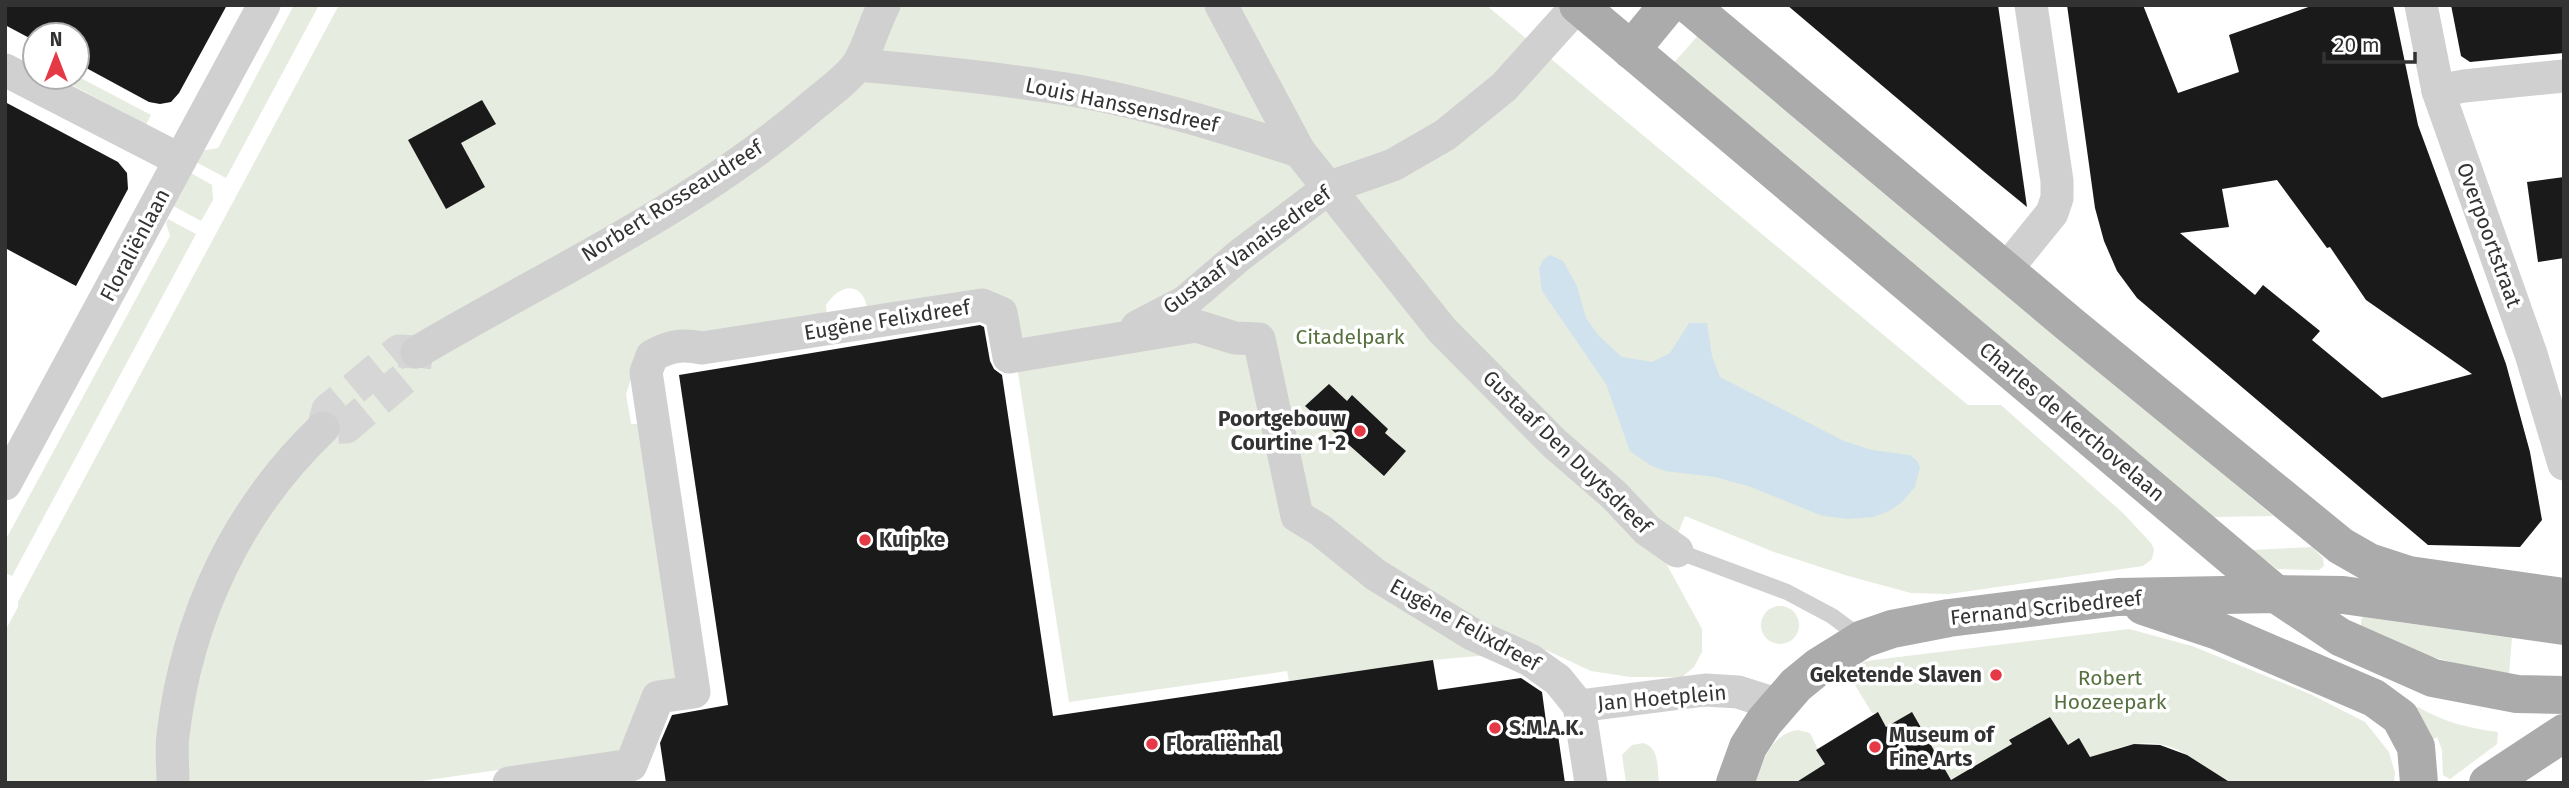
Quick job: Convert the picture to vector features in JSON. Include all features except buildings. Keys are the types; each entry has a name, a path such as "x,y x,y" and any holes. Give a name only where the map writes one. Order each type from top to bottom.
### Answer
{"main road":[{"name":"Charles de Kerchovelaan","path":"1578,5 2276,594 2340,637 2433,678 2517,694 2564,695"},
{"path":"1631,50 1668,5"},
{"path":"1689,5 2005,271 2316,528 2350,552 2369,562 2409,575 2564,597"},
{"name":"Fernand Scribedreef","path":"1735,783 1748,747 1779,705 1818,667 1863,639 1892,629 1949,618 2118,597 2276,594 2343,595 2564,626"},
{"path":"2118,597 2218,631 2374,698 2400,716 2416,747 2419,783"},
{"path":"2487,783 2564,733"}],"street":[{"name":"Floraliënlaan","path":"5,484 264,5"},
{"name":"Norbert Rosseaudreef","path":"417,352 704,186 787,128 858,65 874,22 884,5"},
{"name":"Gustaaf Den Duytsdreef","path":"1221,5 1299,152 1394,272 1452,339 1544,433 1622,503 1647,530 1677,551"},
{"name":"Gustaaf Vanaisedreef","path":"1110,341 1185,302 1329,187 1393,165 1445,135 1504,87 1578,5"},
{"path":"2005,271 2052,213 2057,198 2057,181 2031,5"},
{"name":"Overpoortstraat","path":"2421,5 2438,91 2531,354 2564,464"},
{"name":"Louis Hanssensdreef","path":"858,65 943,73 1068,90 1196,119 1299,152"},
{"path":"5,70 180,160"},
{"path":"2438,91 2564,76"},
{"name":"Eugène Felixdreef","path":"509,783 631,765 658,697 694,692 646,372 652,356 665,348 684,345 702,348 982,305 1001,313 1009,357 1196,326 1235,338 1259,339 1297,516 1320,530 1376,575 1461,627 1530,660 1558,680 1579,706"},
{"path":"173,783 173,736 188,654 211,587 241,532 273,483 323,428"},
{"name":"Jan Hoetplein","path":"1591,783 1579,706 1705,690 1738,692 1779,705"}],"lane":[{"name":"Gustaaf Den Duytsdreef","path":"1677,551 1787,592 1832,616 1863,639"}],"green space":[{"path":"294,5 319,5 226,178 194,161 194,152 218,148"},
{"name":"Citadelpark","path":"339,5 1486,5 1968,405 2001,405 2123,513 2151,543 2154,549 2152,559 2143,566 1949,594 1911,593 1774,552 1685,516 1666,563 1702,629 1702,652 1694,667 1682,677 1630,677 1591,671 1546,650 1433,660 1289,681 1287,671 1069,702 1008,308 868,313 862,295 852,288 832,297 826,305 827,318 636,363 626,394 631,424 639,424 681,675 623,752 407,783 5,783 5,631 18,602"},
{"path":"1700,33 2273,516 2213,517 1673,64"},
{"path":"91,83 151,115 142,132 136,119 83,91 91,91"},
{"path":"191,173 212,185 213,200 201,221 166,202"},
{"path":"168,219 196,234 12,576 5,573 5,541 170,236 166,223"},
{"path":"2312,547 2323,558 2324,566 2319,570 2277,569 2252,550"},
{"path":"1780,606 1793,612 1799,625 1793,638 1780,644 1767,638 1761,625 1767,612"},
{"path":"2363,617 2512,638 2509,674 2418,653 2361,627"},
{"name":"Robert Hoozeepark","path":"2129,629 2192,646 2310,694 2365,722 2389,752 2395,773 2394,783 2217,783 2177,749 2152,743 2114,749 2092,761 2079,739 2068,745 2050,717 2010,740 2012,744 1951,780 1886,727 1878,713 1872,713 1855,685 1853,674 1862,662"},
{"path":"2418,707 2456,724 2498,732 2497,744 2450,779 2443,775 2442,750 2437,737 2425,744 2412,712"},
{"path":"1798,730 1810,733 1825,764 1796,783 1753,783 1775,742 1789,732"},
{"path":"1643,743 1655,754 1659,783 1626,783 1622,755 1632,745"}],"water":[{"path":"1550,255 1563,261 1577,286 1586,318 1599,336 1622,357 1652,362 1670,353 1689,323 1707,323 1712,356 1720,377 1844,441 1872,450 1910,455 1920,467 1915,487 1902,502 1889,511 1873,517 1849,519 1823,516 1748,486 1715,477 1665,471 1650,465 1630,451 1606,384 1542,291 1539,269 1543,260"}],"tunnel":[{"path":"399,351 417,352 414,370 346,427 323,428 328,410 399,351"}],"place":[{"name":"Poortgebouw Courtine 1-2","path":"1360,431"},
{"name":"Kuipke","path":"865,540"},
{"name":"Geketende Slaven","path":"1996,675"},
{"name":"S.M.A.K.","path":"1495,728"},
{"name":"Floraliënhal","path":"1152,744"},
{"name":"Museum of Fine Arts","path":"1875,747"}]}
